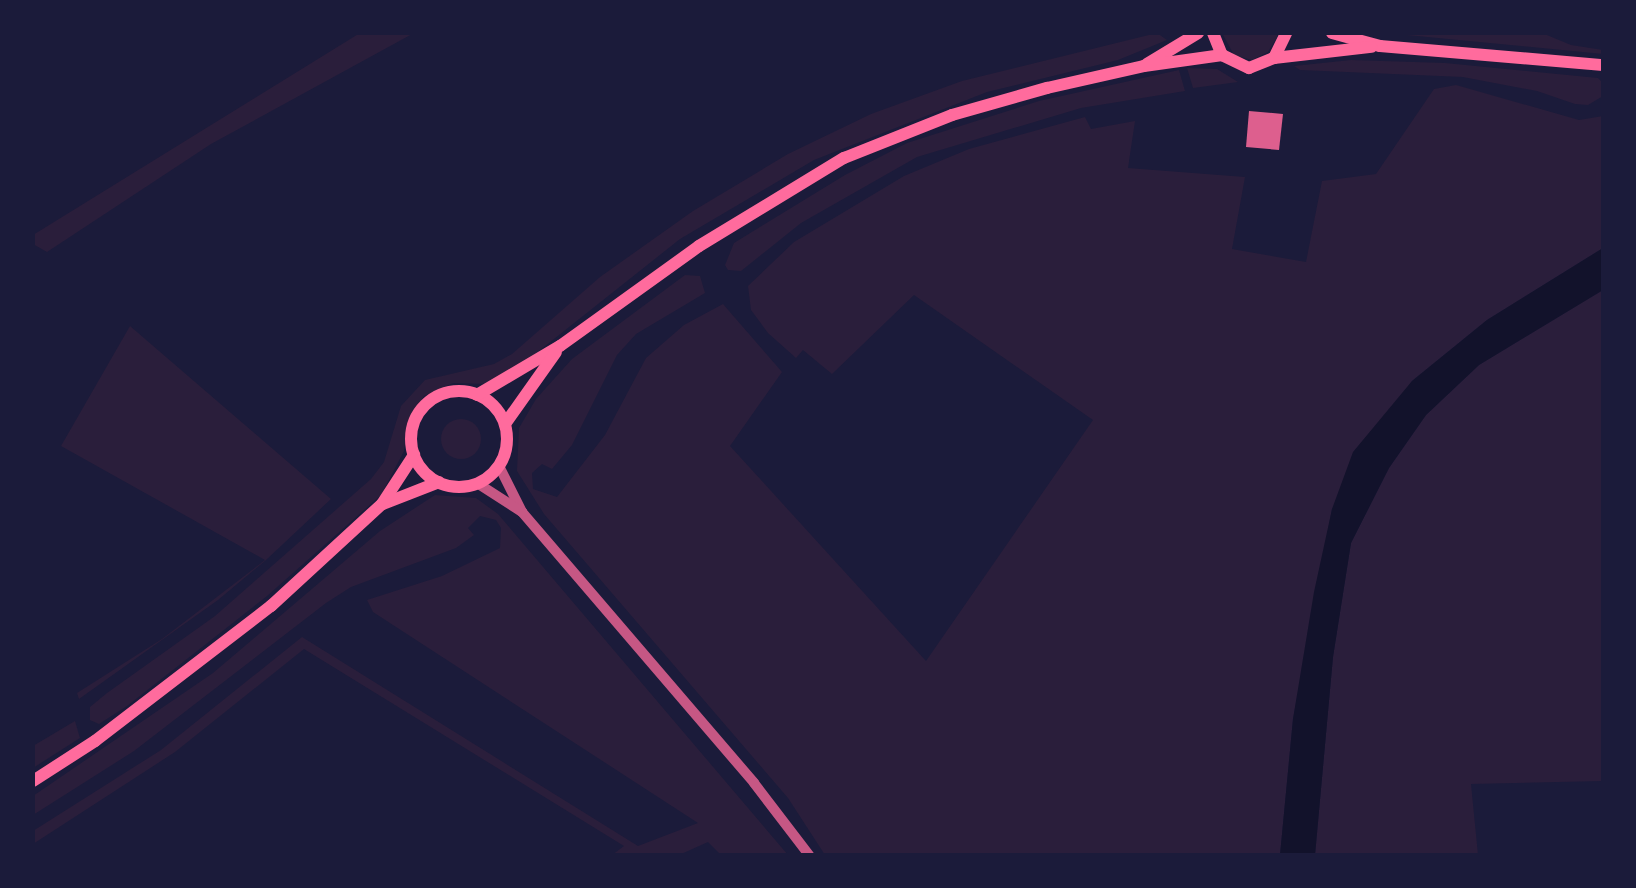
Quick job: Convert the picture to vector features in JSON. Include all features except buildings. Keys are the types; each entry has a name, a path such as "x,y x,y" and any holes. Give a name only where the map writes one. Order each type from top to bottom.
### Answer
{"main road":[{"path":"1144,65 1198,33"},
{"path":"1213,33 1222,55"},
{"path":"1274,58 1286,33"},
{"path":"1332,33 1380,46 1603,65"},
{"path":"477,395 560,346 699,246 844,158 952,114 1144,65 1222,55 1250,68 1274,58 1380,46"},
{"path":"505,424 560,346"},
{"path":"33,781 95,741 271,607 382,505 414,455 413,427 427,404 451,392 477,395 489,401 505,424 506,446 499,466 477,483 451,486 439,482 414,455"},
{"path":"382,505 439,482"}],"street":[{"path":"499,466 522,512 809,855"},
{"path":"477,483 522,512"}],"shaded area":[{"path":"360,33 414,33 211,144 47,252 33,244 33,235"},
{"path":"1157,33 1167,40 1118,60 987,92 814,160 680,239 530,358 487,384 453,383 424,396 407,424 404,451 381,495 267,596 127,706 99,724 90,720 90,707 215,616 371,479 384,462 401,406 425,380 494,364 512,354 600,277 693,211 788,154 871,114 962,81"},
{"path":"1222,33 1277,33 1277,37 1268,52 1252,60 1234,55"},
{"path":"1386,33 1542,33 1571,45 1603,50 1603,54"},
{"path":"1351,60 1445,63 1598,78 1603,83 1603,96 1588,105 1575,104 1537,91 1463,77 1300,70 1294,66"},
{"path":"1187,68 1217,69 1238,82 1193,88"},
{"path":"1179,70 1185,91 1081,108 917,157 801,223 741,271 728,270 725,265 734,243 845,175 907,143 1039,101"},
{"path":"1456,85 1579,120 1603,116 1603,248 1487,320 1412,381 1332,509 1293,719 1280,855 825,855 788,798 544,514 517,471 519,428 536,399 572,359 685,275 700,276 705,293 636,334 617,355 572,445 552,469 542,464 532,473 533,489 557,497 605,435 646,358 684,325 723,304 782,372 730,446 926,661 1093,420 914,295 832,374 803,350 796,358 768,333 751,310 748,286 794,242 904,176 969,149 1085,117 1091,129 1135,121 1128,168 1245,177 1232,249 1306,262 1322,181 1376,174 1434,89"},
{"path":"1603,248 1603,290 1479,365 1426,415 1389,468 1351,543 1333,657 1315,855 1280,855 1293,719 1314,592 1332,509 1353,452 1412,381 1487,320"},
{"path":"1603,290 1603,781 1471,784 1478,855 1315,855 1333,657 1351,543 1389,468 1426,415 1479,365"},
{"path":"130,326 331,499 266,560 218,600 79,699 77,693 162,639 265,560 61,446"},
{"path":"461,419 469,420 475,425 480,431 480,447 475,453 469,458 461,459 453,458 447,453 442,447 441,439 442,431 447,425 453,420"},
{"path":"435,495 476,498 498,514 788,855 721,855 708,842 679,855 612,855 624,846 304,649 175,752 33,844 33,831 161,750 302,637 638,846 698,823 373,612 367,600 442,576 500,548 501,528 496,520 480,516 468,528 474,535 456,548 351,587 326,603 134,751 33,815 33,796 213,673 380,531"},
{"path":"75,721 80,738 33,768 33,746"}]}
